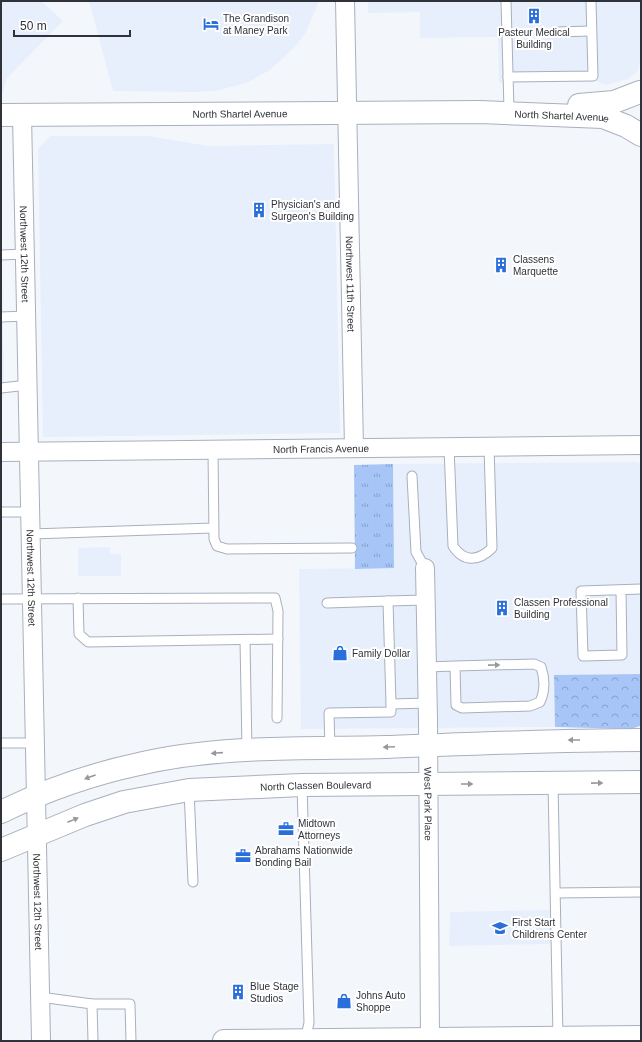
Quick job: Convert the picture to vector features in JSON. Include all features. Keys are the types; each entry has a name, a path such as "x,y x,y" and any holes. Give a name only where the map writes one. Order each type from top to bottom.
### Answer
{"main road":[{"name":"North Shartel Avenue","path":"480,112 603,104 623,99 640,91"},
{"path":"640,91 635,100 633,112 636,126 641,134"},
{"name":"North Shartel Avenue","path":"12,115 480,112 603,117 641,134"},
{"path":"1,812 36,797 99,774 140,763 215,752 542,740 641,740"},
{"name":"North Classen Boulevard","path":"1,850 85,815 124,802 189,790 302,785 641,782"},
{"path":"224,1041 558,1040 641,1037"}],"street":[{"name":"Northwest 11th Street","path":"345,1 354,448"},
{"name":"Northwest 12th Street","path":"12,115 25,254 41,1041"},
{"name":"North Francis Avenue","path":"1,452 641,445"},
{"name":"West Park Place","path":"425,568 428,703 430,1040"}],"lane":[{"path":"506,1 510,33 508,77 509,110"},
{"path":"508,77 592,76 591,1"},
{"path":"556,32 592,31"},
{"path":"1,254 25,254"},
{"path":"1,317 26,316"},
{"path":"1,388 28,385"},
{"path":"449,447 454,546 459,555 469,558 484,555 492,548 489,446"},
{"path":"213,450 214,539 217,546 227,549 352,548"},
{"path":"412,476 416,552 425,568"},
{"path":"1,512 30,512"},
{"path":"31,534 214,528"},
{"path":"621,590 622,656 583,656 581,591 641,589"},
{"path":"78,598 79,634 88,642 278,639"},
{"path":"1,599 275,598 278,611 277,718"},
{"path":"326,603 426,600"},
{"path":"330,748 329,713 391,712 388,601"},
{"path":"245,640 247,751"},
{"path":"427,667 455,666 534,664 541,667 543,673 544,694 540,702 530,706 462,708 456,705 455,666"},
{"path":"391,704 428,703"},
{"path":"1,743 35,743"},
{"path":"554,783 558,1040"},
{"path":"302,785 309,1023 304,1041"},
{"path":"189,790 193,882"},
{"path":"556,894 641,892"},
{"path":"40,997 92,1004 130,1004 132,1041"},
{"path":"92,1004 93,1041"}],"shaded area":[{"path":"1,1 41,1 63,21 7,78 3,92 1,92"},
{"path":"89,1 319,1 306,32 295,47 270,70 248,82 235,86 215,91 193,92 113,91"},
{"path":"368,1 640,1 641,60 637,72 628,79 606,85 597,81 499,83 498,37 420,38 420,12 368,13"},
{"path":"50,136 149,136 208,146 334,144 340,433 43,437 38,149"},
{"path":"2,260 4,395 1,395"},
{"path":"637,462 641,464 641,674 554,675 555,727 301,729 299,569 394,568 393,464"},
{"path":"110,547 110,554 121,554 121,576 78,576 78,548"},
{"name":"First Start Childrens Center","path":"551,910 552,944 449,946 450,912"}],"green space":[{"path":"393,464 394,568 355,569 354,465"},
{"path":"641,674 640,726 631,729 555,727 554,675"}],"place":[{"name":"Pasteur Medical Building","path":"534,16"},
{"name":"The Grandison at Maney Park","path":"211,24"},
{"name":"Physician's and Surgeon's Building","path":"259,210"},
{"name":"Classens Marquette","path":"501,265"},
{"name":"Classen Professional Building","path":"502,608"},
{"name":"Family Dollar","path":"340,653"},
{"name":"Midtown Attorneys","path":"286,829"},
{"name":"Abrahams Nationwide Bonding Bail","path":"243,856"},
{"name":"First Start Childrens Center","path":"500,928"},
{"name":"Blue Stage Studios","path":"238,992"},
{"name":"Johns Auto Shoppe","path":"344,1001"}]}
